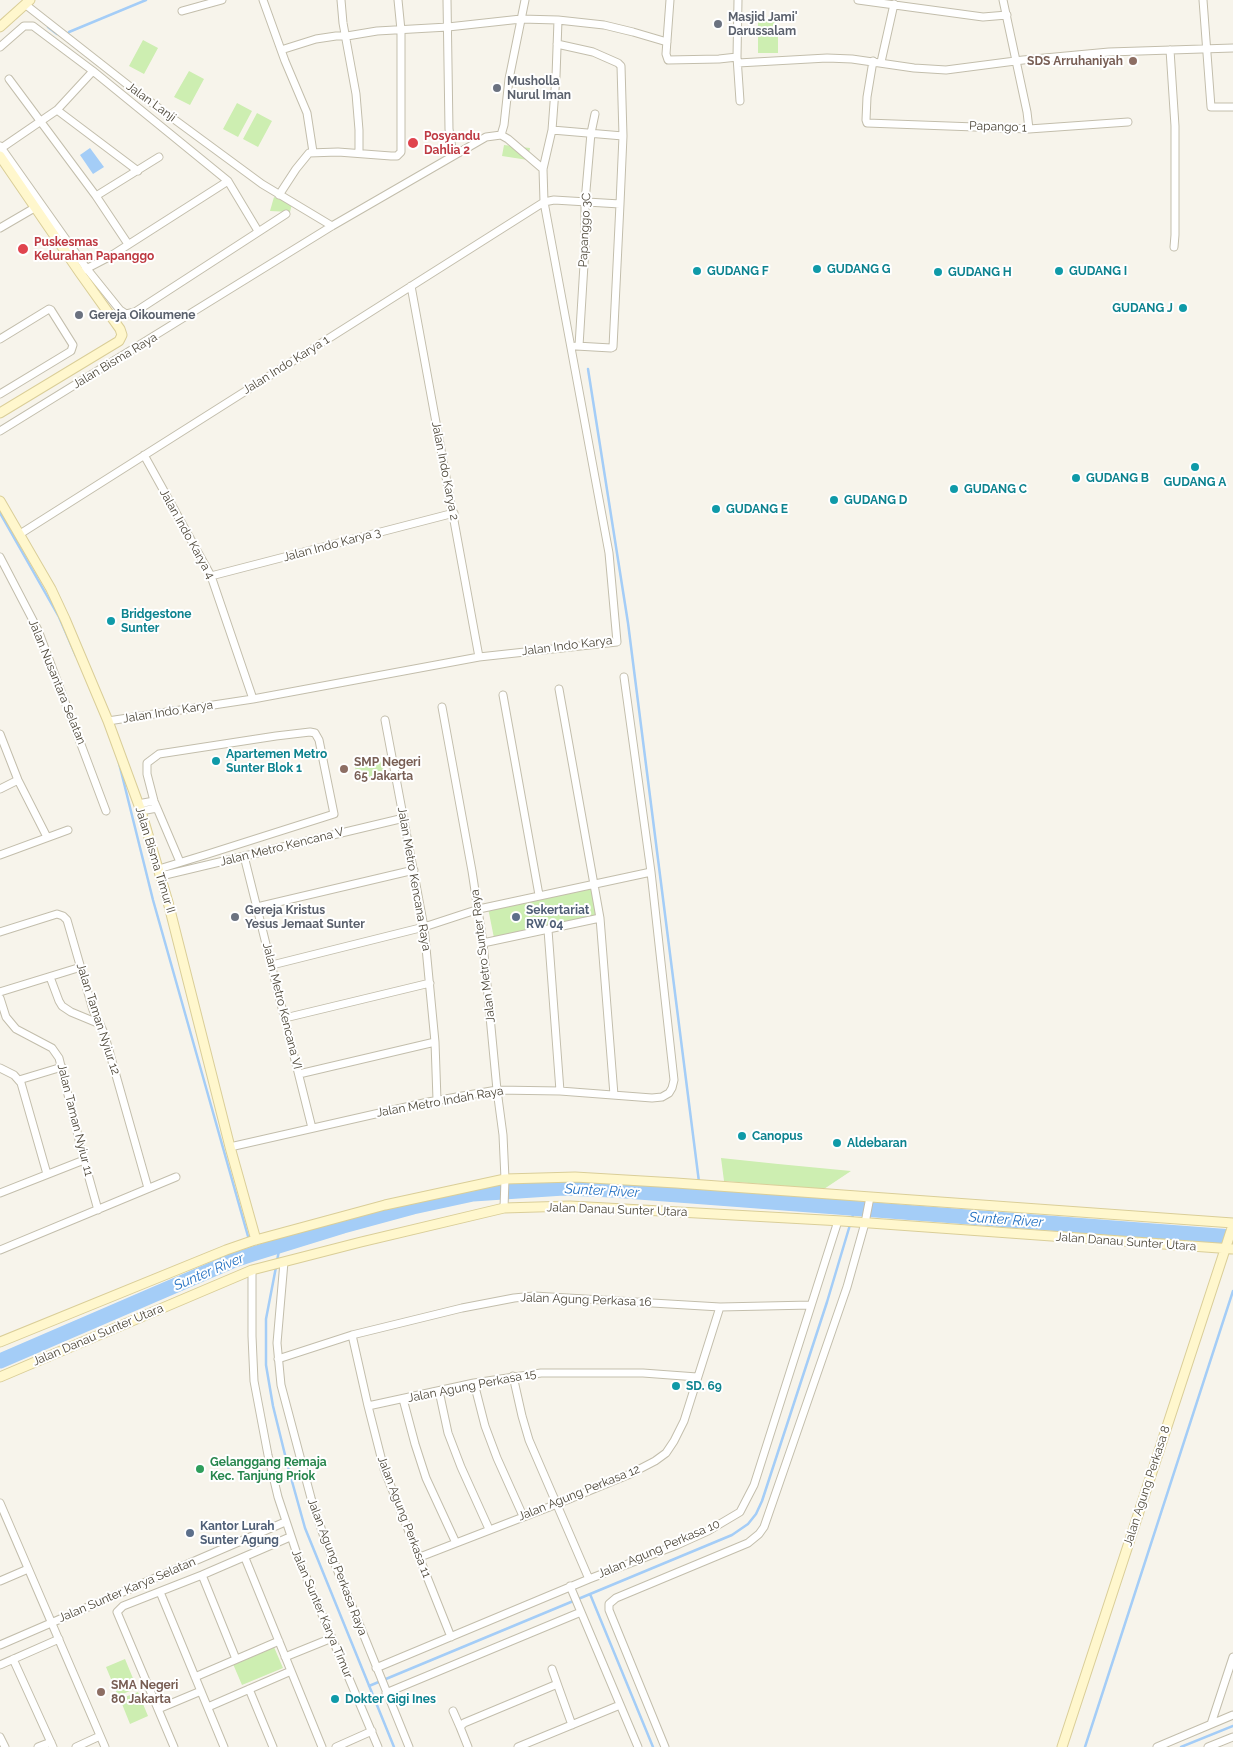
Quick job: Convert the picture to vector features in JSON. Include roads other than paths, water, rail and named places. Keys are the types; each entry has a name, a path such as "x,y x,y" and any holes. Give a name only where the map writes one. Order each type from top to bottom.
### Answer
{"main road":[{"path":"0,27 28,3"},
{"name":"Jalan Bisma Raya","path":"0,150 36,207 83,271 122,335 118,341 0,413"},
{"name":"Jalan Bisma Timur II","path":"0,501 51,589 108,721 139,808 160,873 254,1240"},
{"path":"0,1342 254,1240 385,1205 505,1182 575,1177 692,1184 870,1199 1233,1225"},
{"name":"Jalan Danau Sunter Utara","path":"0,1377 254,1270 504,1204 855,1222 866,1220 1229,1248"},
{"name":"Jalan Agung Perkasa 8","path":"1062,1747 1229,1248 1233,1225"}],"street":[{"path":"182,11 222,0"},
{"path":"263,0 307,113 313,152"},
{"path":"340,0 356,94 359,153"},
{"path":"279,195 305,157 313,152 395,156 402,150 398,0"},
{"path":"447,0 449,129 453,156"},
{"path":"500,135 504,125 509,79 525,0"},
{"path":"670,0 666,58 671,61 827,58 877,61 914,68 946,70 1016,61 1116,52 1233,48"},
{"path":"738,0 737,60 740,101"},
{"path":"858,0 983,17 1006,15"},
{"path":"1012,0 1003,1 1029,129"},
{"path":"1203,0 1205,50 1211,108 1233,107"},
{"name":"Jalan Lanji","path":"28,3 133,89 279,195 332,226"},
{"path":"877,61 894,4"},
{"path":"281,50 321,38 521,19 558,20 604,25 667,42"},
{"name":"Jalan Indo Karya","path":"108,721 254,699 479,657 618,642 609,554 544,202 542,169 552,130 558,20"},
{"path":"0,47 24,26 30,25 93,71 228,181 258,231"},
{"path":"557,44 593,52 621,66 622,136 613,347 571,346"},
{"path":"1170,50 1175,126 1174,247"},
{"name":"Papango 1","path":"877,61 867,97 867,123 1029,129 1128,122"},
{"path":"93,71 57,110 0,150 83,271 120,310 126,314 135,312 286,214"},
{"path":"9,79 96,196 128,244"},
{"path":"57,110 138,171"},
{"name":"Papanggo 3C","path":"580,346 585,248 585,202 591,133 595,114"},
{"path":"552,130 622,136"},
{"path":"332,226 486,138 500,135 520,148 542,169"},
{"path":"96,196 159,157"},
{"path":"83,271 228,181"},
{"name":"Jalan Indo Karya 1","path":"20,534 544,202 554,200 620,204"},
{"path":"0,228 36,207"},
{"name":"Jalan Bisma Raya","path":"0,431 332,226"},
{"name":"Jalan Indo Karya 2","path":"411,286 479,657"},
{"path":"0,339 49,309 73,345 71,351 0,394"},
{"name":"Jalan Indo Karya 4","path":"144,456 211,576 254,699"},
{"name":"Jalan Indo Karya 3","path":"211,576 454,513"},
{"name":"Jalan Nusantara Selatan","path":"0,557 38,630 106,810"},
{"path":"272,965 424,927 479,909 651,872 624,678"},
{"path":"559,690 600,918 614,1095"},
{"path":"504,695 539,895"},
{"name":"Jalan Metro Sunter Raya","path":"442,707 479,909 503,1135 504,1204"},
{"name":"Jalan Metro Kencana Raya","path":"385,720 424,927 435,1042 437,1100"},
{"path":"160,873 180,862 334,814 319,740 315,733 276,736 159,754 147,763 147,774 156,805 180,862"},
{"path":"0,734 18,780 47,837"},
{"path":"0,789 18,780"},
{"path":"139,808 156,805"},
{"name":"Jalan Metro Kencana V","path":"160,873 244,856 404,818"},
{"path":"0,855 68,830"},
{"name":"Jalan Metro Kencana VI","path":"244,856 312,1128"},
{"path":"257,907 414,870"},
{"name":"Jalan Metro Indah Raya","path":"230,1147 437,1100 497,1090 662,1097 672,1088 674,1080 651,872"},
{"name":"Jalan Taman Nyiur 12","path":"0,932 57,914 60,914 67,920 93,1010 100,1024 148,1188"},
{"path":"483,943 600,918"},
{"path":"548,930 560,1092"},
{"path":"0,992 81,967"},
{"path":"50,977 62,1006 71,1012 100,1024"},
{"path":"285,1018 430,983"},
{"name":"Jalan Taman Nyiur 11","path":"0,998 6,1017 13,1026 21,1033 52,1048 60,1058 98,1210"},
{"path":"299,1074 435,1042"},
{"path":"19,1080 62,1067"},
{"path":"0,1068 14,1075 19,1080 47,1174"},
{"path":"0,1193 84,1160"},
{"path":"0,1250 176,1177"},
{"path":"665,1747 609,1610 609,1604 616,1598 748,1543 764,1527 847,1287 870,1199"},
{"name":"Jalan Agung Perkasa 10","path":"378,1671 451,1637 572,1589 589,1578 708,1531 740,1512 754,1484 840,1221"},
{"name":"Jalan Agung Perkasa Raya","path":"281,1263 277,1343 281,1385 311,1498 324,1537 409,1747"},
{"name":"Jalan Sunter Karya Timur","path":"254,1270 252,1336 254,1381 268,1455 285,1522 378,1747"},
{"name":"Jalan Agung Perkasa 16","path":"278,1359 352,1335 462,1308 524,1297 659,1302 720,1307 811,1305"},
{"name":"Jalan Agung Perkasa 12","path":"420,1557 630,1474 655,1462 666,1453 684,1421 720,1307"},
{"name":"Jalan Agung Perkasa 11","path":"352,1335 384,1469 451,1637"},
{"name":"Jalan Agung Perkasa 15","path":"368,1406 474,1383 541,1372 643,1373 697,1377"},
{"path":"513,1376 529,1440 589,1578"},
{"path":"474,1383 485,1426 523,1516"},
{"path":"438,1391 448,1434 490,1529"},
{"path":"403,1399 414,1444 426,1478 456,1543"},
{"path":"1,1507 105,1747"},
{"name":"Jalan Sunter Karya Selatan","path":"0,1645 285,1522"},
{"path":"174,1747 117,1612 123,1606 245,1558 290,1537"},
{"path":"245,1558 322,1747"},
{"path":"0,1581 28,1569"},
{"path":"202,1575 236,1660"},
{"path":"572,1589 638,1747"},
{"path":"160,1592 224,1747"},
{"path":"385,1690 581,1612"},
{"path":"285,1657 332,1638"},
{"name":"Jalan Sunter Karya Selatan","path":"0,1665 59,1639"},
{"path":"195,1677 279,1641"},
{"path":"1211,1724 1233,1657"},
{"path":"13,1659 52,1744 38,1747"},
{"path":"552,1669 572,1725"},
{"path":"208,1707 291,1671"},
{"path":"460,1727 464,1723 554,1685 558,1686"},
{"path":"249,1689 274,1747"},
{"path":"158,1709 201,1691"},
{"path":"518,1747 620,1704"},
{"path":"453,1711 468,1747"},
{"path":"1157,1747 1233,1715"},
{"path":"336,1747 372,1731"},
{"path":"76,1747 100,1736"},
{"path":"0,1737 4,1747"},
{"path":"1208,1747 1233,1737"}],"water":[{"path":"90,148 104,167 93,174 80,155"}],"waterway":[{"path":"69,32 146,0"},
{"path":"48,27 57,34"},
{"path":"588,369 628,623 699,1182"},
{"path":"0,513 59,617 76,656"},
{"path":"119,763 153,900 253,1254"},
{"name":"Sunter River","path":"0,1361 232,1261 343,1226 413,1207 473,1194 564,1188 612,1190 1233,1237"},
{"path":"699,1188 701,1196"},
{"path":"369,1686 732,1535 748,1524 756,1514 762,1501 827,1302 855,1208"},
{"path":"277,1261 280,1245"},
{"path":"276,1267 266,1319 266,1365 273,1406 305,1528 394,1747"},
{"path":"1085,1747 1233,1291"},
{"path":"590,1594 653,1747"},
{"path":"1181,1747 1233,1726"}],"place":[{"name":"Masjid Jami' Darussalam","path":"718,24"},
{"name":"SDS Arruhaniyah","path":"1133,61"},
{"name":"Musholla Nurul Iman","path":"497,88"},
{"name":"Posyandu Dahlia 2","path":"413,143"},
{"name":"Puskesmas Kelurahan Papanggo","path":"23,249"},
{"name":"GUDANG G","path":"817,269"},
{"name":"GUDANG F","path":"697,271"},
{"name":"GUDANG I","path":"1059,271"},
{"name":"GUDANG H","path":"938,272"},
{"name":"GUDANG J","path":"1183,308"},
{"name":"Gereja Oikoumene","path":"79,315"},
{"name":"GUDANG A","path":"1195,467"},
{"name":"GUDANG B","path":"1076,478"},
{"name":"GUDANG C","path":"954,489"},
{"name":"GUDANG D","path":"834,500"},
{"name":"GUDANG E","path":"716,509"},
{"name":"Bridgestone Sunter","path":"111,621"},
{"name":"Apartemen Metro Sunter Blok 1","path":"216,761"},
{"name":"SMP Negeri 65 Jakarta","path":"344,769"},
{"name":"Gereja Kristus Yesus Jemaat Sunter","path":"235,917"},
{"name":"Sekertariat RW 04","path":"516,917"},
{"name":"Canopus","path":"742,1136"},
{"name":"Aldebaran","path":"837,1143"},
{"name":"SD. 69","path":"676,1386"},
{"name":"Gelanggang Remaja Kec. Tanjung Priok","path":"200,1469"},
{"name":"Kantor Lurah Sunter Agung","path":"190,1533"},
{"name":"SMA Negeri 80 Jakarta","path":"101,1692"},
{"name":"Dokter Gigi Ines","path":"335,1699"}]}
